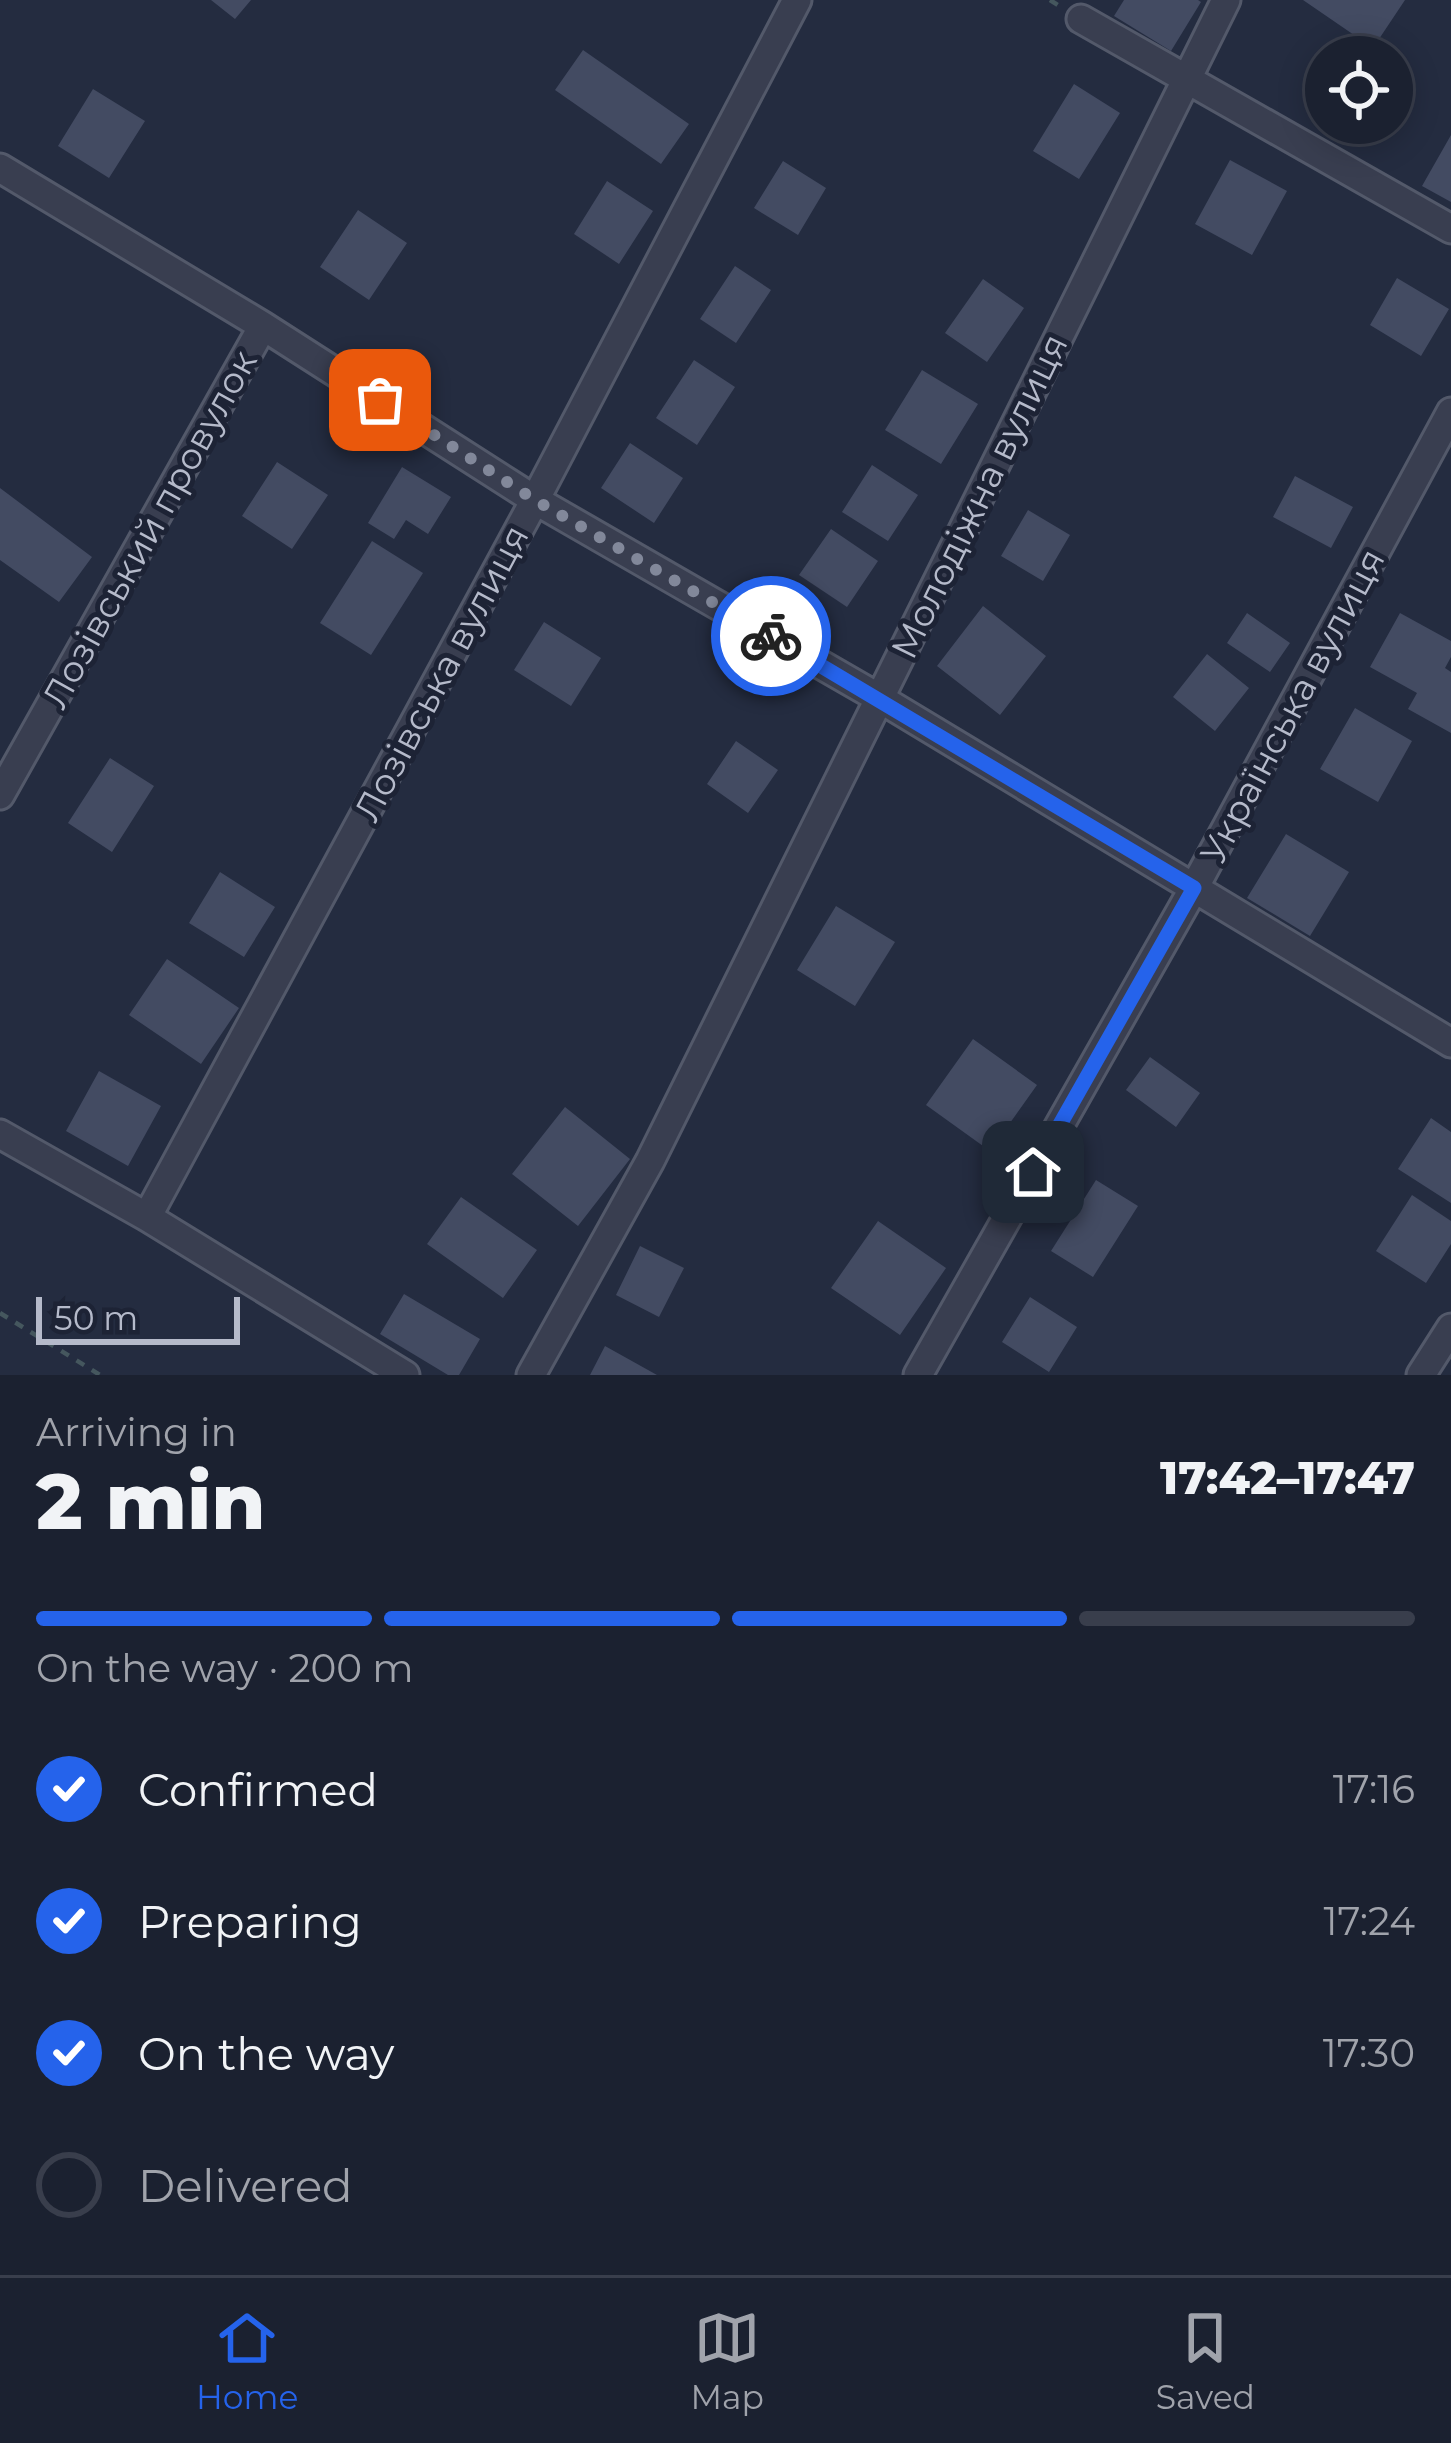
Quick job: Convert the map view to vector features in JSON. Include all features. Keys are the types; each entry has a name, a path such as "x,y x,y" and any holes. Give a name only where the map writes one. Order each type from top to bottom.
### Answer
{"street":[{"name":"Лозівська вулиця","path":"147,1216 535,500 797,0"},
{"name":"Молодіжна вулиця","path":"531,1375 650,1161 1226,0"},
{"path":"1081,20 1451,229"},
{"path":"0,169 263,326 535,500 879,698 1451,1043"},
{"name":"Лозівський провулок","path":"0,795 263,326"},
{"name":"Українська вулиця","path":"918,1375 1194,888 1451,412"},
{"path":"0,1134 147,1216 405,1375"},
{"path":"1421,1375 1451,1328"}],"path":[{"path":"0,1313 100,1375"}],"building":[{"path":"211,0 251,0 235,19"},
{"path":"1124,0 1201,2 1171,51 1114,16"},
{"path":"1303,0 1405,0 1381,36 1356,36"},
{"path":"583,50 689,124 661,164 555,90"},
{"path":"1074,84 1120,113 1079,179 1033,151"},
{"path":"93,89 145,121 109,178 58,146"},
{"path":"1451,135 1451,202 1422,186"},
{"path":"1230,160 1287,191 1252,255 1195,224"},
{"path":"783,161 826,188 798,235 754,208"},
{"path":"607,181 653,211 619,264 574,234"},
{"path":"358,210 407,243 369,300 320,267"},
{"path":"735,266 771,290 736,343 700,319"},
{"path":"1397,278 1449,309 1421,356 1370,325"},
{"path":"983,279 1024,308 987,362 945,333"},
{"path":"694,360 735,387 697,445 656,418"},
{"path":"922,370 978,404 941,464 885,430"},
{"path":"630,443 683,478 654,523 601,488"},
{"path":"277,462 328,495 292,549 242,516"},
{"path":"872,465 918,495 888,541 842,512"},
{"path":"402,467 451,497 428,534 406,520 394,539 368,523"},
{"path":"1295,476 1353,507 1331,548 1273,517"},
{"path":"0,488 92,557 59,602 0,560"},
{"path":"1028,510 1070,535 1043,581 1001,556"},
{"path":"831,529 878,561 847,607 799,575"},
{"path":"372,541 423,573 371,655 320,623"},
{"path":"983,606 1046,656 1000,715 937,666"},
{"path":"1247,613 1290,643 1270,672 1227,643"},
{"path":"1400,613 1451,641 1445,668 1451,672 1451,733 1408,709 1417,693 1370,667"},
{"path":"544,622 601,658 571,706 514,670"},
{"path":"1207,654 1249,688 1215,731 1173,697"},
{"path":"1355,708 1412,741 1378,802 1320,769"},
{"path":"736,741 778,770 748,813 707,784"},
{"path":"110,758 154,786 112,852 68,823"},
{"path":"1286,834 1349,872 1310,936 1247,898"},
{"path":"220,872 275,907 244,957 189,923"},
{"path":"836,906 895,942 855,1006 797,970"},
{"path":"167,959 239,1008 201,1064 129,1015"},
{"path":"973,1039 1037,1085 990,1151 926,1105"},
{"path":"1150,1057 1200,1093 1176,1127 1126,1090"},
{"path":"99,1071 161,1106 128,1166 66,1131"},
{"path":"565,1107 630,1159 578,1226 512,1174"},
{"path":"1431,1118 1451,1132 1451,1203 1398,1169"},
{"path":"1096,1180 1138,1206 1093,1277 1051,1251"},
{"path":"1412,1195 1451,1221 1451,1244 1426,1283 1376,1251"},
{"path":"461,1197 537,1250 503,1298 427,1244"},
{"path":"878,1221 946,1268 900,1335 831,1288"},
{"path":"640,1246 684,1268 659,1317 616,1295"},
{"path":"404,1294 480,1339 459,1375 448,1375 380,1334"},
{"path":"1030,1297 1077,1327 1049,1372 1002,1342"},
{"path":"605,1346 657,1375 590,1375"}],"way so far":[{"path":"380,400 535,500 771,636"}],"route":[{"path":"771,636 1194,888 1033,1172"}]}
